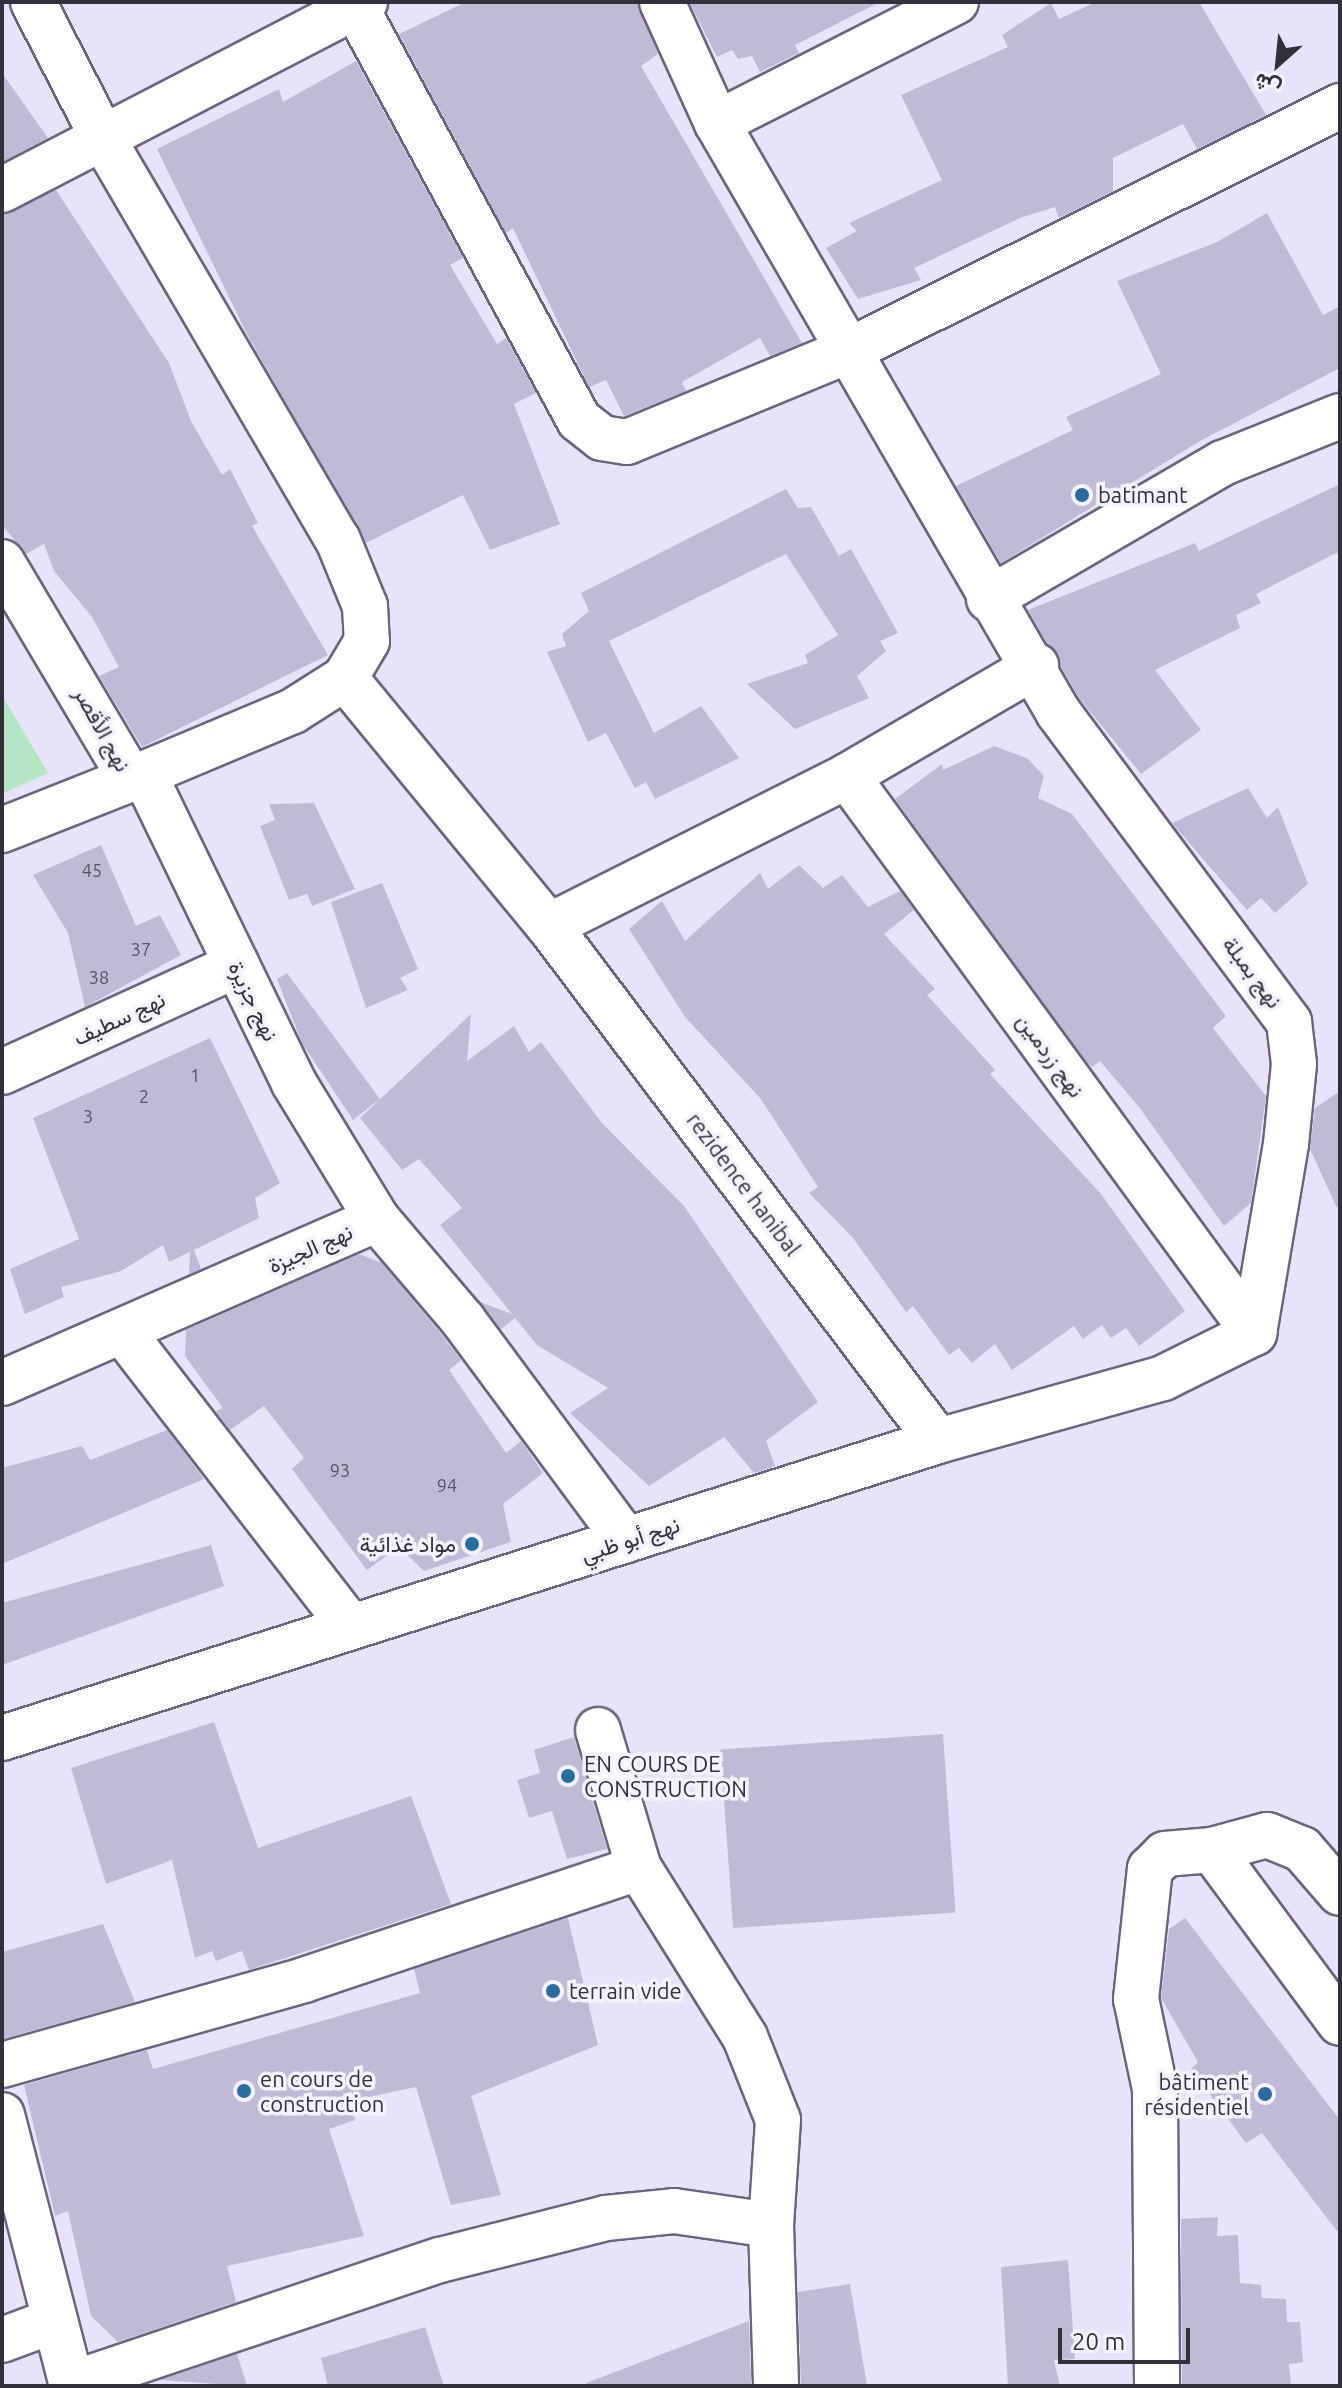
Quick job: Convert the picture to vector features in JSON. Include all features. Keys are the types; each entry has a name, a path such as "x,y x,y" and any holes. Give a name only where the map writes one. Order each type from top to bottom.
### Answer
{"street":[{"path":"33,2 105,142 338,540 365,606 367,641 345,678 293,711 138,777"},
{"name":"نهج بمبلة","path":"662,2 717,123 989,599 1036,666 1058,712 1143,833 1289,1022 1294,1064 1286,1144 1254,1333"},
{"path":"717,123 956,2"},
{"path":"2,190 105,142 357,4 537,351 579,420 602,438 627,442 848,351 1340,106"},
{"path":"989,599 1223,463 1340,416"},
{"name":"نهج الأقصر","path":"2,562 138,777 2,830"},
{"path":"549,926 847,776 1036,666"},
{"name":"rezidence hanibal","path":"345,678 549,926 938,1441"},
{"name":"نهج زردمين","path":"847,776 1254,1333"},
{"name":"نهج جزيرة","path":"138,777 237,965 307,1107 377,1219"},
{"name":"نهج سطيف","path":"2,1072 237,965"},
{"name":"نهج الجيزة","path":"2,1383 377,1219 463,1320 626,1540"},
{"path":"122,1331 351,1627"},
{"name":"نهج أبو ظبي","path":"2,1738 938,1441 1163,1378 1254,1333"},
{"path":"598,1730 639,1868 745,2037 778,2120 771,2225 776,2386"},
{"path":"1157,2386 1155,2089 1138,1984 1150,1869 1165,1854 1212,1850 1267,1835 1302,1849 1340,1893"},
{"path":"1212,1850 1340,2023"},
{"path":"2,2065 304,1980 639,1868"},
{"path":"2,2115 72,2385 440,2260 606,2218 674,2211 771,2225"},
{"path":"2,2340 53,2321"}],"green space":[{"path":"2,695 48,773 2,794"}],"building":[{"path":"466,2 637,2 658,54 641,66 802,343 770,356 760,338 682,382 686,391 624,416 606,380 589,387 513,228 506,233 399,34"},
{"path":"689,2 880,2 795,45 799,53 760,72 752,56 738,59 732,50 717,57"},
{"path":"1096,2 1199,2 1266,115 1197,149 1183,124 1113,158 1113,191 1059,218 1055,207 1020,218 914,268 921,280 858,299 826,248 857,231 849,223 942,180 901,95 1008,47 1002,35 1051,3 1059,19"},
{"path":"356,61 463,258 450,265 497,344 506,338 536,393 514,404 560,524 490,550 463,495 366,543 248,336 157,149 279,89 283,102"},
{"path":"2,73 48,138 2,162"},
{"path":"56,190 169,363 191,421 222,475 230,469 258,523 252,526 328,655 142,747 99,676 119,667 92,617 54,571 44,544 26,554 2,525 2,215"},
{"path":"1267,213 1323,315 1340,306 1340,368 1200,441 1001,563 956,486 1073,430 1066,417 1161,374 1117,281 1217,242"},
{"path":"1340,484 1340,551 1256,594 1261,603 1236,615 1240,628 1155,670 1201,730 1141,774 1079,698 1028,610 1195,543 1199,551"},
{"path":"786,489 798,508 811,507 839,556 851,549 898,633 880,641 886,651 857,676 869,698 795,729 747,684 808,663 805,655 838,635 786,554 609,641 654,733 701,706 739,758 655,799 646,782 635,788 606,733 588,742 547,652 566,646 562,634 589,611 581,593"},
{"path":"994,746 1027,758 1044,776 1038,798 1072,814 1226,1016 1213,1028 1266,1096 1251,1203 1224,1226 1139,1107 1100,1061 1092,1067 1084,1059 895,799 942,764 943,770"},
{"path":"1248,788 1267,818 1278,807 1308,884 1275,913 1261,898 1247,910 1172,823"},
{"path":"314,803 355,889 312,906 307,894 289,900 260,826 275,820 269,804"},
{"path":"101,845 136,926 160,915 181,955 85,1007 68,933 33,875"},
{"path":"799,865 823,888 842,875 868,907 900,891 914,910 884,934 935,989 927,995 995,1070 990,1074 1101,1194 1185,1311 1139,1346 1126,1328 1111,1338 1102,1325 1083,1339 1074,1326 1012,1370 995,1344 972,1363 959,1348 949,1355 913,1306 906,1312 853,1238 809,1193 818,1187 760,1098 685,1017 629,929 662,901 685,941 760,873 768,889"},
{"path":"382,883 418,969 400,978 408,990 366,1008 331,902"},
{"path":"287,973 380,1099 353,1120 302,1043 277,979"},
{"path":"471,1014 467,1061 514,1026 529,1052 541,1042 602,1123 684,1206 818,1402 766,1441 775,1466 754,1473 724,1437 649,1486 570,1413 608,1388 537,1345 515,1318 501,1329 480,1302 512,1314 440,1225 462,1208 419,1159 402,1170 360,1118"},
{"path":"210,1038 280,1183 255,1198 259,1218 194,1250 201,1269 189,1274 190,1252 169,1262 163,1245 121,1271 61,1287 64,1297 25,1314 10,1269 79,1239 33,1118"},
{"path":"1340,1091 1340,1208 1337,1208 1310,1149 1315,1108"},
{"path":"359,1254 382,1263 461,1360 449,1370 506,1453 521,1441 543,1473 503,1504 511,1542 424,1571 399,1547 367,1570 292,1469 304,1458 264,1406 230,1430 216,1411 223,1408 185,1356 186,1330"},
{"path":"167,1430 204,1479 2,1564 2,1468 82,1446 90,1460"},
{"path":"211,1545 224,1586 2,1665 2,1603"},
{"path":"214,1722 258,1848 411,1796 451,1904 249,1970 242,1951 216,1961 212,1951 195,1958 172,1860 106,1884 71,1768"},
{"path":"943,1734 955,1913 733,1928 721,1750"},
{"name":"EN COURS DE CONSTRUCTION","path":"574,1737 607,1849 567,1859 552,1811 529,1818 517,1780 540,1773 534,1750"},
{"path":"568,1918 598,2045 471,2096 501,2195 451,2205 416,2087 350,2101 355,2120 329,2129 364,2236 227,2266 236,2302 118,2342 91,2316 68,2211 55,2216 24,2085 147,2050 153,2069 420,1993 414,1969"},
{"name":"bâtiment résidentiel","path":"1185,1918 1340,2120 1340,2235 1262,2133 1246,2143 1191,2069 1198,2062 1161,1998 1169,1929"},
{"path":"103,1924 135,2002 2,2039 2,1952"},
{"path":"1218,2217 1217,2236 1238,2235 1240,2283 1261,2285 1262,2298 1286,2299 1287,2322 1300,2322 1303,2362 1289,2364 1291,2386 1182,2386 1181,2219"},
{"path":"1068,2260 1075,2359 1054,2360 1060,2386 1008,2386 1001,2267"},
{"path":"850,2284 867,2386 801,2386 798,2292"},
{"path":"749,2321 751,2386 587,2386 586,2383"},
{"path":"425,2327 444,2386 328,2386 321,2358"},
{"path":"237,2354 247,2386 160,2380"}],"place":[{"name":"batimant","path":"1082,495"},
{"name":"مواد غذائية","path":"472,1544"},
{"name":"EN COURS DE CONSTRUCTION","path":"568,1776"},
{"name":"terrain vide","path":"553,1991"},
{"name":"en cours de construction","path":"244,2091"},
{"name":"bâtiment résidentiel","path":"1265,2094"}]}
